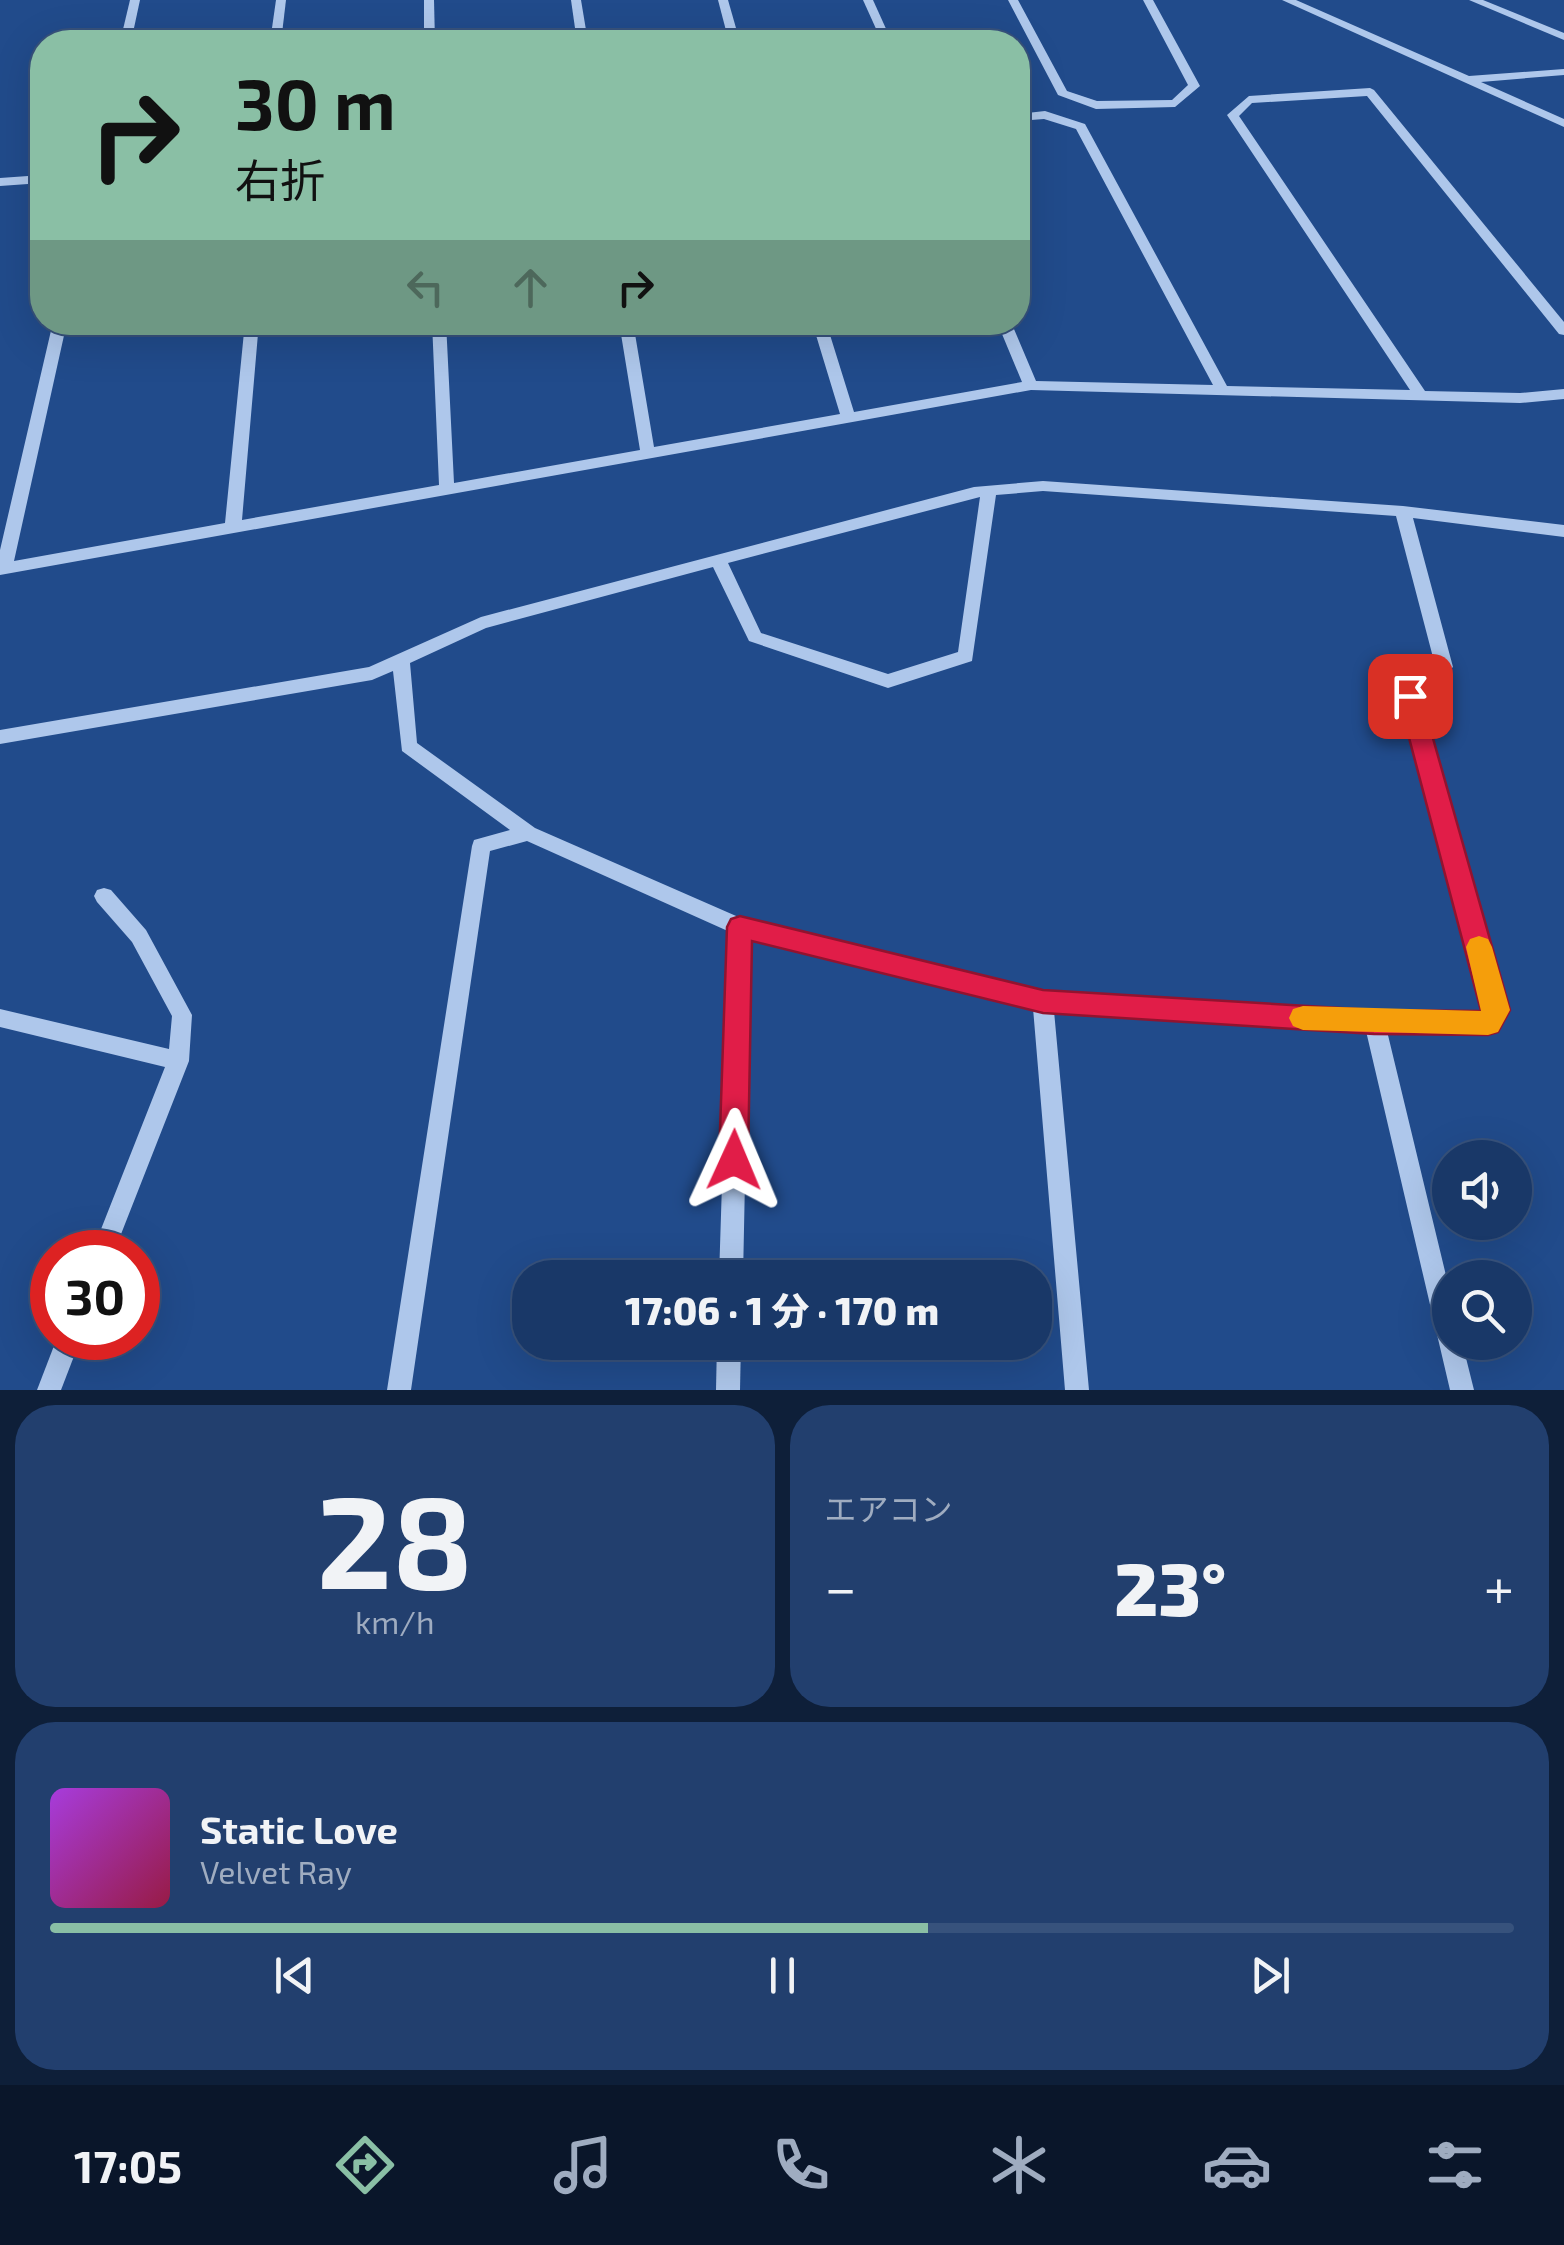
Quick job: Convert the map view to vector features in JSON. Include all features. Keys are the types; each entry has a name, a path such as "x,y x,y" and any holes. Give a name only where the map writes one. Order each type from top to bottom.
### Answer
{"street":[{"path":"129,30 135,0"},
{"path":"277,30 280,0"},
{"path":"429,0 430,30"},
{"path":"576,0 581,30"},
{"path":"723,0 732,30"},
{"path":"868,0 882,30"},
{"path":"1013,0 1029,30"},
{"path":"1030,32 1062,93 1096,105 1175,103 1194,86 1148,0"},
{"path":"1287,0 1564,123"},
{"path":"1474,0 1564,38"},
{"path":"1466,80 1564,72"},
{"path":"1420,395 1232,114 1249,100 1370,92 1564,331"},
{"path":"1030,117 1045,115 1080,127 1221,388"},
{"path":"0,182 30,180"},
{"path":"57,335 2,568 1030,386 1520,398 1564,394"},
{"path":"233,528 251,335"},
{"path":"441,335 447,490"},
{"path":"628,335 648,454"},
{"path":"822,335 848,418"},
{"path":"1009,335 1030,386"},
{"path":"0,736 372,673 481,623 990,490 1043,486 1403,511 1564,531"},
{"path":"718,560 755,636 888,681 966,656 990,490"},
{"path":"401,660 408,746 528,833 740,927 1043,1002 1374,1022 1488,1023 1497,1010 1410,696 1444,667 1403,511"},
{"path":"399,1390 481,846 528,833"},
{"path":"104,896 138,936 182,1015 178,1061 112,1230"},
{"path":"731,1260 740,927"},
{"path":"1043,1002 1077,1390"},
{"path":"1374,1022 1432,1266"},
{"path":"3,1025 178,1061"},
{"path":"48,1390 60,1360"},
{"path":"728,1390 729,1360"},
{"path":"1454,1360 1462,1390"}],"slow traffic":[{"path":"1303,1018 1488,1023 1497,1010 1479,947"}],"route":[{"path":"734,1160 740,927 1043,1002 1374,1022 1488,1023 1497,1010 1410,696"}]}
